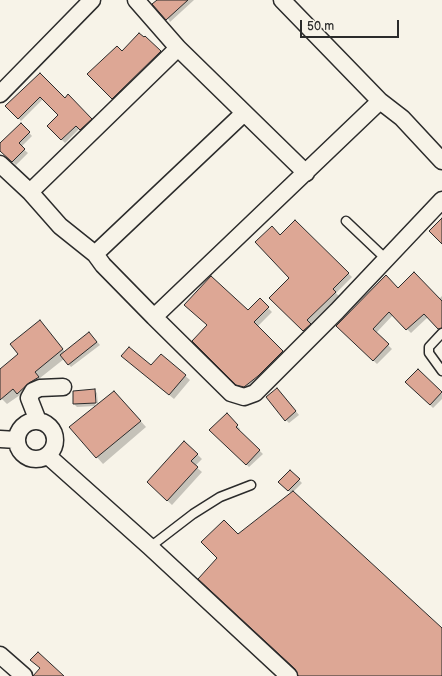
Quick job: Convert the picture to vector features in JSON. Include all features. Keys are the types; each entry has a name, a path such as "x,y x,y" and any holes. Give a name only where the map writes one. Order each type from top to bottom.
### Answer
{"street":[{"path":"0,94 92,0"},
{"path":"136,0 178,48 230,97 244,113 306,173"},
{"path":"282,0 380,100 402,118 442,161"},
{"path":"30,192 178,48"},
{"path":"154,317 306,173 380,100"},
{"path":"95,254 244,113"},
{"path":"0,164 30,192 60,226 95,254 103,265 231,393 244,397 255,393 337,311 442,200"},
{"path":"38,422 29,398 33,391 40,388 63,387"},
{"path":"38,422 44,423 54,432 55,445 48,456 40,460 31,459 24,455 19,448 17,440 21,428 26,424 38,422"},
{"path":"0,439 17,440"},
{"path":"48,456 150,546 289,676"},
{"path":"0,655 24,676"}],"lane":[{"path":"346,220 386,259"},
{"path":"442,332 429,348 428,353 442,371"},
{"path":"150,546 193,514 220,497 251,485"}],"building":[{"path":"157,0 188,0 166,20 152,4"},
{"path":"139,33 144,37 145,36 161,51 112,99 87,74 117,46 122,51"},
{"path":"40,73 65,98 68,94 92,119 80,130 76,126 61,140 47,126 58,115 40,97 18,119 5,106"},
{"path":"21,123 30,132 19,143 25,149 12,162 0,151 0,143"},
{"path":"442,218 442,244 429,231"},
{"path":"295,220 349,273 333,289 336,292 307,320 311,324 303,331 269,298 289,278 255,242 272,226 280,235"},
{"path":"414,272 442,301 442,328 438,329 424,314 406,330 389,312 373,329 389,344 373,361 336,326 386,275 398,288"},
{"path":"211,276 248,310 260,298 269,307 254,322 283,351 258,376 244,387 236,385 192,341 207,325 184,305"},
{"path":"40,320 63,349 35,372 39,377 29,383 17,394 13,389 0,400 0,369 18,354 10,344"},
{"path":"89,332 97,342 68,365 60,355"},
{"path":"129,347 151,365 161,354 186,375 169,395 121,356"},
{"path":"418,369 442,392 430,405 405,382"},
{"path":"277,388 296,411 285,421 266,397"},
{"path":"95,389 96,403 73,404 73,391"},
{"path":"114,391 141,421 96,458 69,427"},
{"path":"227,413 238,425 236,427 260,450 246,465 209,430"},
{"path":"184,441 198,454 191,461 198,467 167,501 147,482"},
{"path":"290,470 300,479 288,491 278,482"},
{"path":"293,491 442,628 442,676 298,676 295,669 198,579 217,558 201,542 224,520 238,534"},
{"path":"38,652 64,676 33,676 40,668 30,660"}]}
